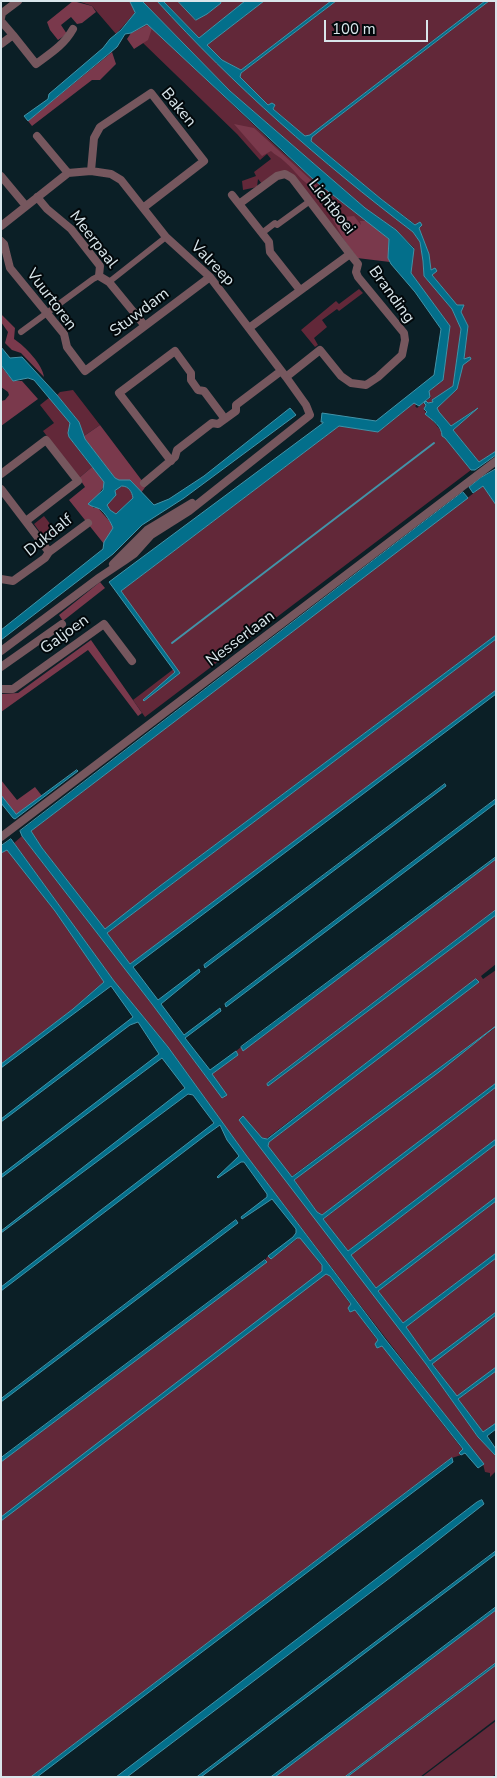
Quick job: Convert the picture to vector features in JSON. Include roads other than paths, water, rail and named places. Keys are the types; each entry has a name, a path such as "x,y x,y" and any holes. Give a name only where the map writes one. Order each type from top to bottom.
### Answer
{"street":[{"path":"18,1 2,16 13,35 36,64 67,40 73,29"},
{"path":"1,44 13,35"},
{"name":"Baken","path":"91,171 94,138 100,127 151,93 204,161 143,208"},
{"path":"1,226 68,173 37,136"},
{"name":"Valreep","path":"68,173 91,171 111,174 122,180 166,237 210,277 306,405 310,416"},
{"name":"Lichtboei","path":"240,204 277,176 285,174 292,178 350,254 249,328"},
{"path":"1,176 26,206"},
{"path":"232,195 269,242 270,252 300,290"},
{"name":"Meerpaal","path":"37,197 47,209 71,229 100,266 99,276 109,282 145,326"},
{"path":"262,234 276,223 277,226 310,201"},
{"path":"109,282 166,237"},
{"name":"Vuurtoren","path":"1,241 4,244 10,268 64,334 67,347 85,372"},
{"name":"Branding","path":"283,374 320,350 341,376 351,383 366,385 378,377 402,355 405,340 404,333 358,277 356,272 358,264 350,254"},
{"path":"21,332 93,278 99,276"},
{"name":"Stuwdam","path":"85,372 210,277"},
{"path":"171,461 119,393 175,351 191,373 191,380 198,390 204,391 225,418"},
{"path":"144,483 175,457 177,450 212,423 218,424 236,411 236,405 283,374"},
{"name":"Galjoen","path":"1,651 100,577 147,530 215,489 310,416"},
{"path":"1,474 46,440 78,481 26,521"},
{"name":"Nesserlaan","path":"1,837 496,461"},
{"path":"1,489 49,552"},
{"name":"Dukdalf","path":"1,578 12,581 88,523"},
{"name":"Galjoen","path":"1,667 62,624"},
{"name":"Galjoen","path":"1,689 13,689 104,624 132,661"}],"water":[{"path":"130,1 142,1 230,91 365,208 396,230 414,249 411,273 450,326 443,380 429,391 430,397 419,406 414,403 378,432 339,426 121,591 180,673 144,701 175,672 109,582 323,423 321,422 322,413 376,421 434,375 441,329 415,292 391,264 388,258 389,239 314,180 147,24 131,33 125,34 117,47 28,121 24,116 48,99 49,94 121,30 135,13"},
{"path":"157,1 163,1 199,38 245,1 264,1 207,45 222,60 241,70 331,1 336,1 241,73 240,77 268,105 272,103 275,105 273,109 305,136 310,135 485,1 489,1 322,129 312,137 311,141 415,225 420,222 422,225 419,228 429,254 431,270 435,268 437,271 432,275 457,305 464,305 461,312 468,326 464,359 470,357 471,359 463,365 457,389 437,408 451,426 478,408 453,430 479,462 496,451 496,455 475,470 471,470 442,436 438,426 425,414 427,412 424,409 426,405 424,403 426,401 428,403 433,402 432,400 453,386 461,329 452,309 424,276 420,242 413,232 279,122 217,63"},
{"path":"178,1 220,1 221,3 196,20"},
{"path":"1,347 10,358 22,357 79,422 85,439 115,478 130,480 154,505 169,499 204,476 290,408 296,415 184,498 142,525 113,554 1,640 1,630 103,549 104,542 113,528 108,518 100,509 88,504 103,490 104,482 69,437 70,423 34,380 28,378 13,381 1,365","holes":["122,486 130,490 133,498 116,514 107,505 116,495 115,491"]},
{"path":"496,469 496,505 483,486 473,493 469,487"},
{"path":"463,492 468,498 31,831 105,929 496,635 496,639 107,933 130,964 496,690 496,694 133,967 158,1000 199,969 200,972 161,1004 184,1035 220,1008 221,1011 185,1038 210,1070 236,1051 238,1055 212,1074 227,1095 222,1098 20,831"},
{"path":"77,770 15,819 1,803 1,795 16,814"},
{"path":"445,784 446,786 205,968 204,965"},
{"path":"496,799 496,803 226,1007 225,1004"},
{"path":"11,839 114,981 168,1047 246,1155 385,1339 484,1464 478,1468 465,1453 461,1455 459,1453 463,1449 382,1346 377,1348 375,1344 378,1340 355,1310 350,1312 348,1308 351,1304 330,1276 326,1274 1,1521 1,1517 322,1271 322,1265 300,1238 297,1238 271,1259 268,1256 296,1233 296,1229 272,1199 242,1219 241,1217 267,1197 267,1194 244,1162 217,1177 239,1156 227,1140 220,1125 1,1291 1,1287 214,1123 193,1095 188,1094 1,1233 1,1231 185,1088 162,1058 1,1178 1,1175 159,1054 138,1022 130,1025 1,1122 1,1119 133,1017 111,986 1,1068 1,1064 73,1009 104,982 55,911 7,850 1,853 1,846"},
{"path":"496,857 496,859 243,1051 241,1047"},
{"path":"496,910 496,915 268,1086 267,1084"},
{"path":"476,979 479,982 269,1142 268,1146 292,1177 496,1026 439,1072 294,1180 317,1212 322,1215 496,1083 496,1087 323,1219 348,1251 496,1139 496,1144 351,1255 376,1288 496,1197 496,1201 378,1291 403,1323 496,1253 496,1258 406,1327 430,1361 496,1312 496,1315 432,1364 457,1396 496,1367 496,1371 458,1399 483,1432 496,1423 496,1429 487,1436 496,1449 496,1456 478,1437 426,1364 239,1120 243,1116 262,1138 267,1139"},
{"path":"236,1220 238,1223 1,1402 1,1399"},
{"path":"265,1260 267,1262 1,1462 1,1458"},
{"path":"452,1458 453,1462 37,1777 31,1777"},
{"path":"482,1500 484,1504 391,1577 127,1777 116,1777 477,1502"},
{"path":"496,1551 496,1554 201,1777 197,1777"},
{"path":"496,1607 496,1610 275,1777 271,1777"},
{"path":"496,1663 496,1665 345,1777"}],"waterway":[{"path":"172,643 434,443"}]}
